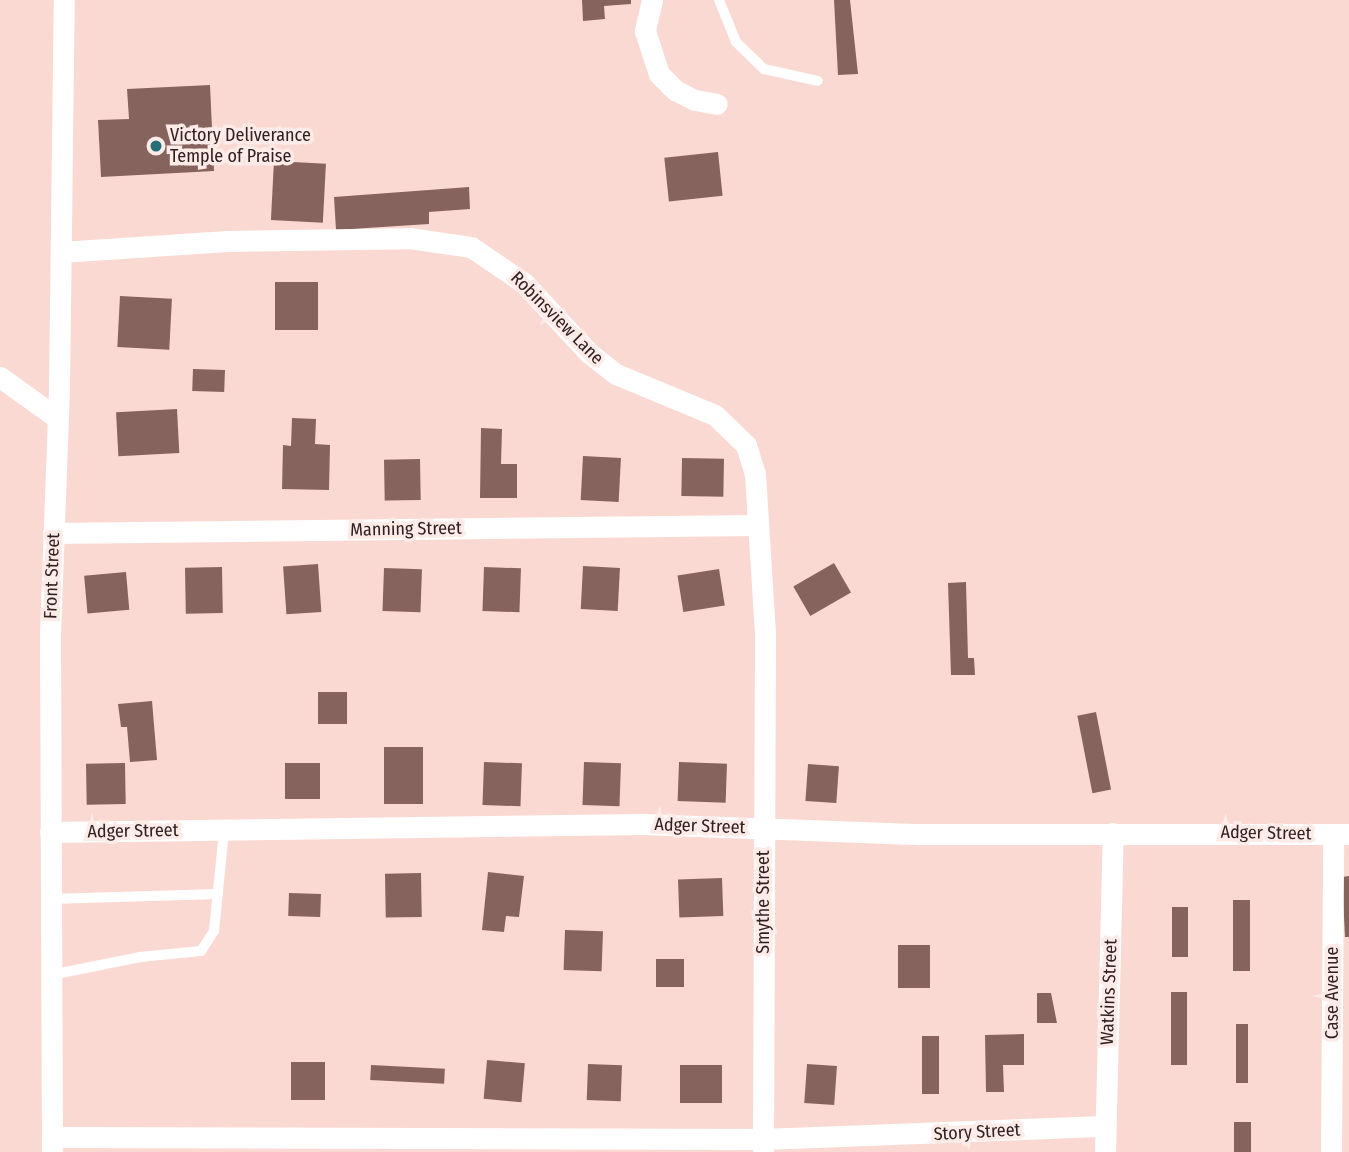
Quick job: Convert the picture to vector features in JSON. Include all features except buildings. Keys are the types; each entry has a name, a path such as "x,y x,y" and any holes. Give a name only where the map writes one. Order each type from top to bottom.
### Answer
{"street":[{"name":"Front Street","path":"52,1144 50,832 53,533 61,252 64,0"},
{"path":"652,0 645,31 659,74 675,90 695,100 717,104"},
{"name":"Robinsview Lane","path":"61,252 228,241 409,238 471,247 524,283 589,354 616,374 646,390 693,404 731,427 751,458 758,526"},
{"path":"0,377 57,418"},
{"name":"Manning Street","path":"53,533 758,526"},
{"name":"Smythe Street","path":"758,526 765,634 762,1146"},
{"name":"Adger Street","path":"50,832 643,824 764,828 1341,834"},
{"name":"Watkins Street","path":"1105,1152 1113,833"},
{"name":"Case Avenue","path":"1331,1152 1341,834"},
{"name":"Story Street","path":"52,1144 762,1146 1105,1126"}],"lane":[{"path":"719,0 736,42 764,69 818,80"},
{"path":"51,975 140,957 201,951 214,931 224,830"},
{"path":"51,899 218,894"}],"place":[{"name":"Victory Deliverance Temple of Praise","path":"156,146"}]}
